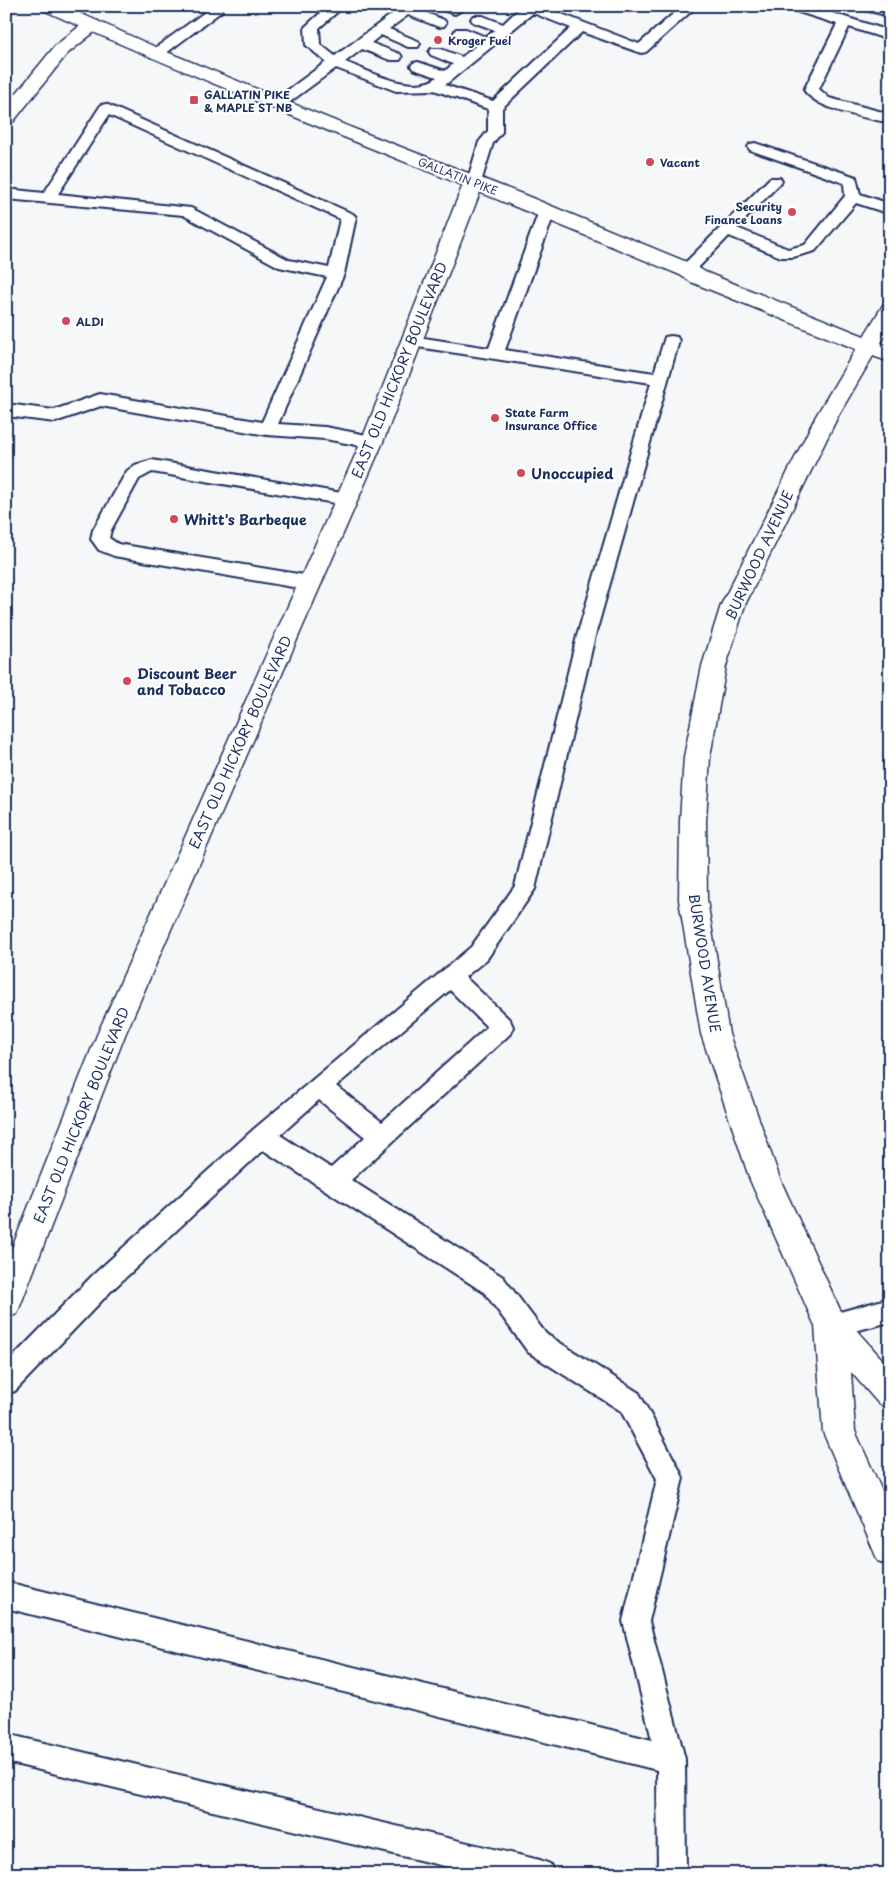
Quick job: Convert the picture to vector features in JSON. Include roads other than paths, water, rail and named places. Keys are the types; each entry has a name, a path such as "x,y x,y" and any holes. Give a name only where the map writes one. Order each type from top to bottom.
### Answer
{"main road":[{"name":"GALLATIN PIKE","path":"48,6 156,54 547,211 707,280 878,350"},
{"path":"6,118 61,50 92,25"},
{"name":"EAST OLD HICKORY BOULEVARD","path":"6,1303 111,1035 372,442 474,182"},
{"name":"BURWOOD AVENUE","path":"890,310 878,350 827,416 733,605 714,666 697,757 692,820 693,900 714,1034 765,1180 831,1325 890,1393"},
{"name":"BURWOOD AVENUE","path":"831,1325 839,1432 890,1549"}],"lane":[{"path":"337,6 312,27 313,45 336,63 401,88 435,86 495,106"},
{"path":"435,86 531,7 568,16 580,27 641,49 690,6"},
{"path":"794,6 890,36"},
{"path":"866,6 890,12"},
{"path":"156,54 213,8"},
{"path":"278,104 409,8 439,23"},
{"path":"478,19 505,29"},
{"path":"844,22 811,90 824,101 890,120"},
{"path":"474,182 486,142 495,132 495,106 580,27"},
{"path":"380,30 413,44"},
{"path":"461,32 488,43"},
{"path":"361,44 395,57"},
{"path":"436,52 463,64"},
{"path":"418,66 447,76"},
{"path":"49,197 106,108 348,217 336,274 267,429"},
{"path":"728,230 787,254 810,248 853,198 851,180 755,147"},
{"path":"687,270 775,181"},
{"path":"6,194 186,211 285,264 336,274"},
{"path":"853,198 890,209"},
{"path":"495,354 547,211"},
{"path":"411,341 660,379"},
{"path":"6,1382 102,1283 262,1136 479,953 525,889 586,636 671,341"},
{"path":"6,410 55,416 100,400 267,429 325,433 372,442"},
{"path":"310,583 114,550 105,545 100,539 102,530 133,475 141,469 152,466 346,499"},
{"path":"332,1182 502,1027 450,977"},
{"path":"319,1086 382,1136"},
{"path":"262,1136 494,1285 536,1342 630,1402 670,1478 636,1621 670,1759 672,1874"},
{"path":"831,1325 890,1310"},
{"path":"6,1594 670,1759"},
{"path":"6,1748 540,1874"}],"place":[{"name":"Kroger Fuel","path":"438,40"},
{"name":"GALLATIN PIKE & MAPLE ST NB","path":"194,100"},
{"name":"Vacant","path":"650,162"},
{"name":"Security Finance Loans","path":"792,212"},
{"name":"ALDI","path":"66,321"},
{"name":"State Farm Insurance Office","path":"495,418"},
{"name":"Unoccupied","path":"521,473"},
{"name":"Whitt's Barbeque","path":"174,519"},
{"name":"Discount Beer and Tobacco","path":"127,681"}]}
